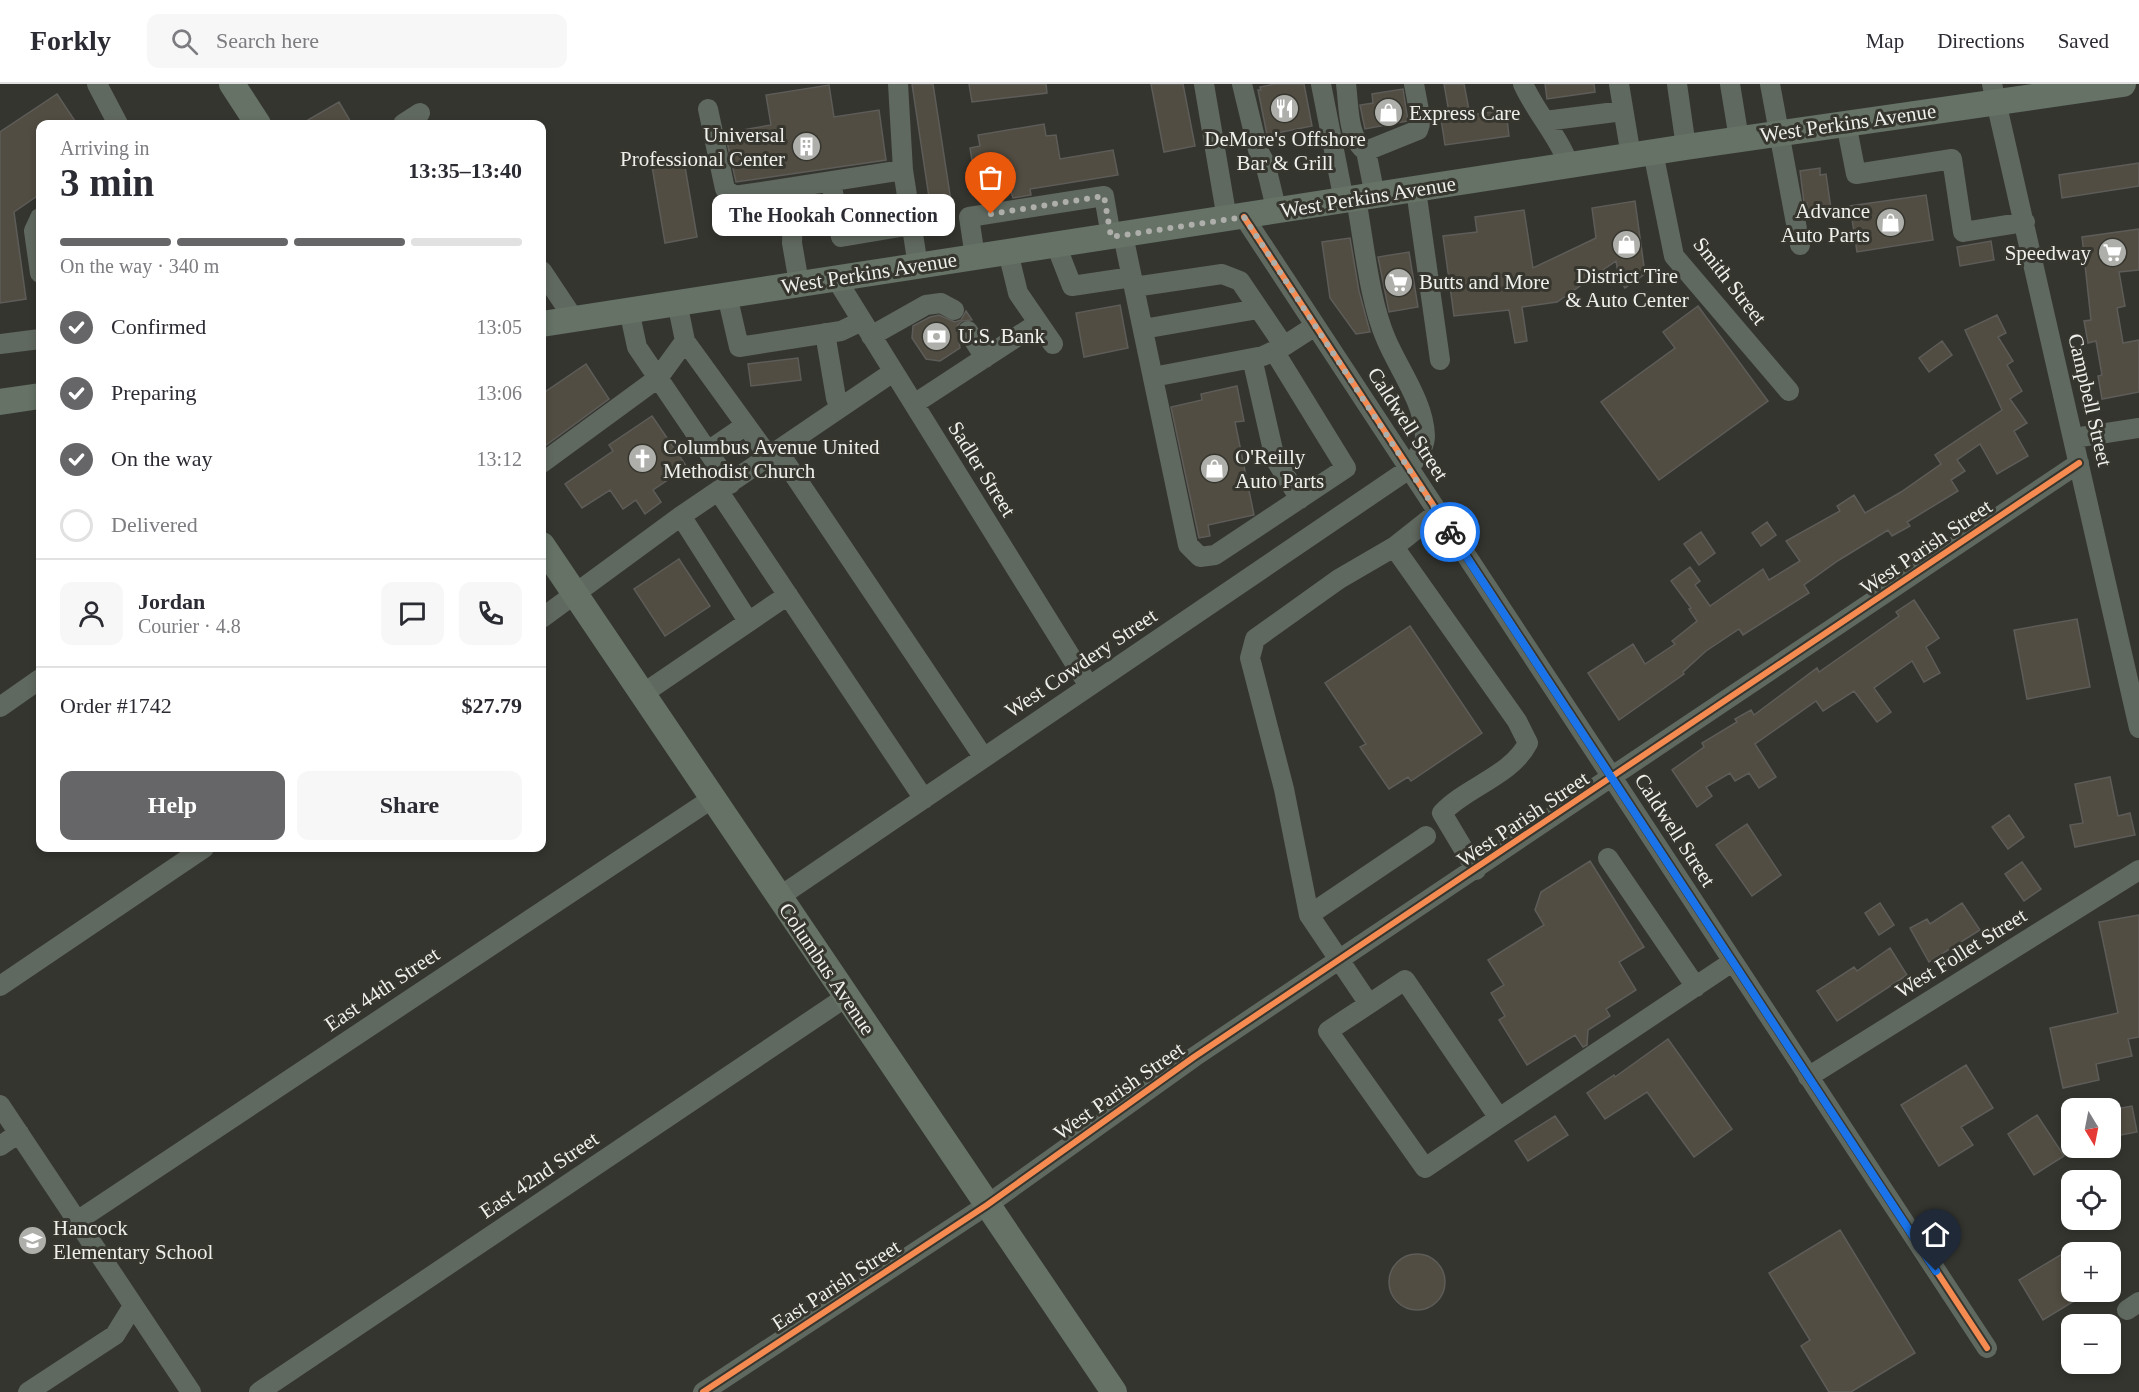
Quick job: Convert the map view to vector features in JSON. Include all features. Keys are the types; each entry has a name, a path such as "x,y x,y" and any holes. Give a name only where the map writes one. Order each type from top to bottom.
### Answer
{"main road":[{"path":"232,84 255,120"},
{"name":"West Perkins Avenue","path":"546,323 835,277 1277,212 1846,123 1994,93 2123,84"},
{"path":"0,402 36,397"},
{"name":"Columbus Avenue","path":"546,550 644,693 846,998 1114,1392"}],"street":[{"path":"97,84 116,120"},
{"path":"898,84 903,170 918,266"},
{"path":"1204,84 1236,218"},
{"path":"1242,84 1258,150 1265,163 1277,212"},
{"path":"1321,84 1358,199 1378,314 1386,338 1407,378 1423,427 1425,438 1409,469"},
{"path":"1346,84 1353,134 1358,146 1366,151"},
{"path":"1366,151 1418,130 1421,121 1414,84"},
{"path":"1523,84 1545,122 1562,144 1569,165"},
{"name":"Smith Street","path":"1619,84 1623,111 1642,154 1674,256 1789,391"},
{"path":"1677,84 1686,147"},
{"path":"1730,84 1739,139"},
{"path":"1770,84 1800,245"},
{"name":"Campbell Street","path":"1994,93 2139,728"},
{"path":"708,109 725,189 734,196 903,170"},
{"path":"1545,122 1623,111"},
{"path":"409,120 420,113"},
{"path":"1846,123 1856,174 1952,159 1963,232 2025,222"},
{"path":"1358,199 1366,151"},
{"path":"831,181 841,237 912,225"},
{"path":"795,187 792,243 799,283"},
{"path":"1416,190 1440,360"},
{"path":"975,257 969,217 1104,196 1133,282 1188,545 1194,554 1200,557 1215,555 1346,468 1258,309 1240,281 1222,273 1133,282 1072,286 1056,245"},
{"name":"Caldwell Street","path":"1236,218 1315,326 1987,1348"},
{"path":"36,227 34,231 36,245"},
{"path":"1008,252 1018,293 1053,344"},
{"path":"546,277 574,319"},
{"name":"Sadler Street","path":"835,277 1089,687"},
{"path":"727,295 740,347 867,328 926,305 941,303 954,310"},
{"path":"677,302 685,341 746,425 773,454 984,758"},
{"path":"1143,329 1258,309"},
{"path":"629,310 637,347 708,452 724,488 788,595 924,799"},
{"path":"914,404 1038,323"},
{"path":"1153,377 1252,358 1279,349 1315,326"},
{"path":"968,331 985,358"},
{"path":"825,333 840,408"},
{"path":"0,345 36,340"},
{"path":"546,460 658,378 685,341"},
{"path":"1252,358 1275,459 1300,499"},
{"path":"546,615 681,516 893,372"},
{"path":"708,452 746,425"},
{"path":"2074,438 2139,428"},
{"name":"West Parish Street","path":"987,1205 1194,1057 1338,963 2079,463"},
{"name":"West Cowdery Street","path":"779,897 1409,469"},
{"path":"1369,1004 1338,963 1309,915 1284,789 1250,658 1255,639 1339,579 1394,548 1437,513"},
{"path":"681,516 748,621"},
{"path":"1394,548 1517,721 1528,742 1522,754 1487,781 1452,802 1442,813 1476,870"},
{"path":"644,693 788,595"},
{"path":"0,706 36,683"},
{"name":"East 44th Street","path":"76,1221 713,798"},
{"path":"1309,915 1426,836"},
{"path":"0,986 198,852"},
{"path":"1608,858 1696,987"},
{"name":"West Follet Street","path":"1808,1077 2139,870"},
{"path":"1499,1118 1405,980 1328,1031 1425,1168 1732,962"},
{"name":"East 42nd Street","path":"259,1392 846,998"},
{"path":"0,1106 191,1392"},
{"path":"0,1146 18,1133"},
{"name":"East Parish Street","path":"703,1392 987,1205"},
{"path":"28,1392 115,1335 133,1306"}],"building":[{"path":"912,84 933,84 951,201 930,204"},
{"path":"969,84 1046,84 1047,93 972,102"},
{"path":"1151,84 1183,84 1195,146 1164,152"},
{"name":"DeMore's Offshore Bar & Grill","path":"1275,84 1304,84 1312,126 1267,135 1258,90 1261,90 1260,87"},
{"path":"1444,84 1464,84 1470,115 1506,110 1509,136 1445,145 1441,119 1450,118"},
{"path":"1545,84 1594,84 1595,92 1547,99"},
{"name":"Universal Professional Center","path":"829,85 834,117 879,110 886,160 736,182 725,133 771,125 766,95"},
{"name":"Express Care","path":"1403,89 1408,121 1365,129 1360,105 1373,103 1372,94"},
{"path":"57,94 74,120 36,120 36,197 14,212 26,299 0,303 0,132"},
{"path":"339,102 350,120 308,120"},
{"path":"1044,124 1046,136 1056,135 1060,159 1113,150 1118,175 1030,189 1031,195 1013,198 1011,192 978,197 970,148 980,146 978,135"},
{"path":"684,161 697,237 665,243 652,166"},
{"name":"Speedway","path":"2139,163 2139,186 2062,198 2059,175"},
{"path":"1820,168 1820,175 1826,174 1831,209 1809,213 1807,203 1804,203 1800,171"},
{"name":"Advance Auto Parts","path":"1926,195 1933,240 1857,252 1850,206"},
{"path":"1635,201 1645,274 1625,288 1619,279 1616,261 1557,302 1522,307 1527,341 1515,343 1509,310 1454,316 1443,236 1477,232 1475,217 1524,210 1533,268 1596,238 1592,208"},
{"path":"2139,229 2139,270 2119,272 2125,306 2117,308 2123,343 2139,340 2139,392 2102,399 2098,376 2102,375 2096,341 2088,343 2084,321 2091,320 2082,237"},
{"path":"1350,238 1359,291 1370,332 1356,334 1330,298 1322,242"},
{"path":"1991,241 1994,260 1960,266 1957,247"},
{"name":"Butts and More","path":"1409,252 1418,307 1389,312 1378,257"},
{"path":"1120,305 1128,348 1084,357 1076,313"},
{"path":"1698,306 1768,401 1659,480 1601,402 1675,348 1663,332"},
{"name":"U.S. Bank","path":"966,311 972,320 962,321 957,326 960,348 940,361 926,359 912,338 913,326 939,315 955,322 961,320"},
{"path":"1997,315 2006,333 1998,337 2013,361 2007,365 2022,391 2010,399 2027,423 2014,431 2028,456 1997,474 1980,444 1957,460 1965,471 1951,480 1958,491 1907,522 1910,526 1892,536 1888,530 1839,560 1804,585 1809,593 1743,635 1739,629 1706,651 1683,672 1684,674 1619,720 1588,673 1633,644 1645,664 1675,644 1672,641 1697,621 1689,609 1691,608 1671,581 1690,567 1700,581 1695,585 1710,606 1763,569 1769,580 1800,561 1786,541 1840,511 1837,506 1854,495 1865,513 1901,492 1941,464 1935,455 2002,410 1965,330"},
{"path":"1942,341 1952,355 1929,372 1919,358"},
{"path":"798,358 801,380 751,386 748,364"},
{"path":"586,364 609,399 546,445 546,391"},
{"name":"O'Reilly Auto Parts","path":"1237,386 1244,421 1235,422 1254,515 1208,525 1210,536 1199,538 1171,407 1202,400 1201,394"},
{"name":"Columbus Avenue United Methodist Church","path":"652,416 687,467 653,490 661,502 645,514 636,500 623,509 610,490 582,508 565,484 613,451 609,445"},
{"path":"1767,522 1776,535 1761,546 1752,533"},
{"path":"1701,532 1715,553 1699,565 1684,544"},
{"path":"679,559 710,606 665,636 634,589"},
{"path":"1914,600 1939,638 1926,647 1940,673 1924,682 1912,661 1874,688 1891,712 1877,722 1854,691 1823,711 1816,701 1755,744 1776,777 1759,788 1749,773 1735,781 1730,773 1706,787 1712,796 1697,807 1672,770 1704,747 1702,743 1737,722 1735,719 1751,710 1754,715 1817,668 1819,672 1899,616 1896,612"},
{"path":"2077,619 2090,687 2027,699 2014,630"},
{"path":"1410,626 1482,733 1411,781 1408,777 1389,789 1360,747 1366,744 1325,683"},
{"path":"2110,777 2118,816 2130,813 2135,835 2075,847 2070,825 2083,823 2075,784"},
{"path":"2009,815 2024,837 2008,849 1992,827"},
{"path":"1747,824 1781,875 1752,896 1716,845"},
{"path":"1590,861 1644,947 1619,962 1636,990 1606,1009 1610,1016 1588,1030 1587,1045 1583,1047 1575,1035 1527,1065 1499,1020 1505,1016 1491,993 1504,985 1488,960 1544,925 1535,910 1541,892"},
{"path":"2022,862 2041,889 2024,901 2005,874"},
{"path":"1880,903 1894,925 1879,935 1865,913"},
{"path":"1962,903 1980,930 1929,962 1910,928 1927,919 1930,924"},
{"path":"2139,915 2139,1037 2128,1039 2132,1056 2096,1064 2099,1080 2063,1088 2050,1028 2118,1013 2099,922"},
{"path":"1890,948 1907,975 1837,1021 1817,991 1854,967 1857,971"},
{"path":"1668,1039 1732,1129 1694,1157 1647,1092 1605,1119 1587,1093 1614,1075 1615,1077"},
{"path":"1966,1065 1993,1108 1961,1127 1973,1145 1939,1166 1901,1105"},
{"path":"2132,1106 2137,1132 2121,1135 2121,1108"},
{"path":"2037,1115 2061,1151 2061,1158 2034,1175 2008,1134"},
{"path":"1555,1116 1568,1135 1528,1161 1515,1141"},
{"path":"1840,1230 1915,1353 1851,1392 1829,1392 1801,1346 1810,1340 1769,1273"},
{"path":"1412,1254 1422,1254 1437,1262 1443,1271 1445,1282 1443,1293 1437,1302 1422,1310 1412,1310 1401,1305 1394,1298 1389,1287 1389,1277 1394,1266 1401,1259"},
{"path":"2061,1255 2061,1302 2073,1302 2043,1320 2019,1280"}],"cycle path":[{"path":"1244,217 1987,1348"},
{"path":"703,1392 987,1205 1194,1057 2079,463"}],"way so far":[{"path":"991,214 1104,196 1111,237 1244,217 1450,532"}],"place":[{"name":"DeMore's Offshore Bar & Grill","path":"1285,108"},
{"name":"Express Care","path":"1388,113"},
{"name":"Universal Professional Center","path":"806,147"},
{"name":"The Hookah Connection","path":"991,214"},
{"name":"Advance Auto Parts","path":"1891,223"},
{"name":"District Tire & Auto Center","path":"1627,245"},
{"name":"Speedway","path":"2112,253"},
{"name":"Butts and More","path":"1398,282"},
{"name":"U.S. Bank","path":"937,336"},
{"name":"Columbus Avenue United Methodist Church","path":"642,459"},
{"name":"O'Reilly Auto Parts","path":"1214,469"},
{"name":"Hancock Elementary School","path":"32,1240"}],"route":[{"path":"1450,532 1936,1271"}]}
